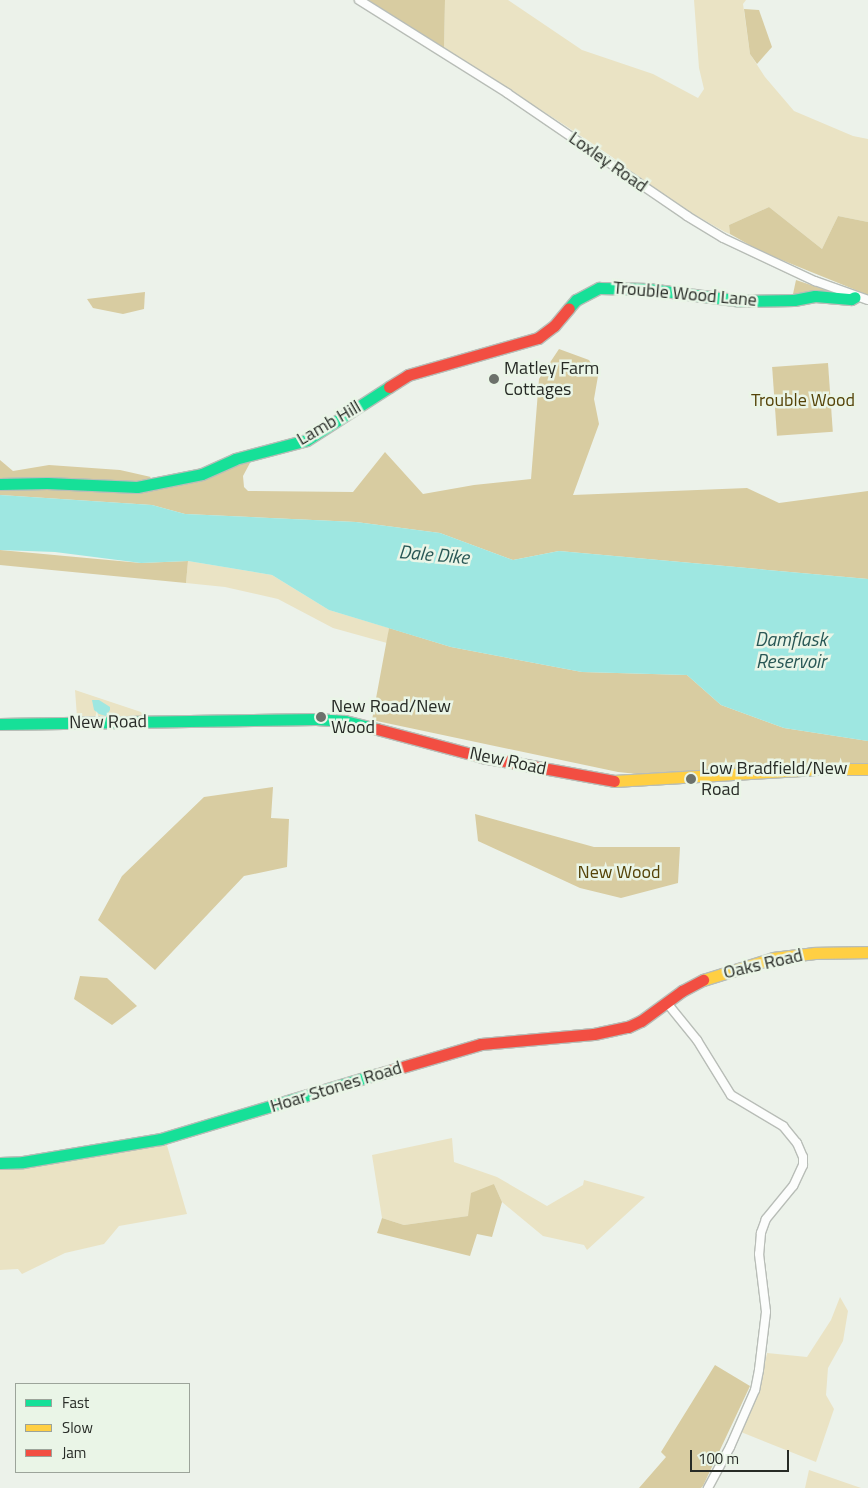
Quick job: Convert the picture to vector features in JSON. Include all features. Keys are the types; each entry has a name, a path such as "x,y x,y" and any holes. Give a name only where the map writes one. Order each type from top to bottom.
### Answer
{"street":[{"name":"Loxley Road","path":"359,0 540,115 687,216 723,238 773,262 855,297 868,300"},
{"name":"Trouble Wood Lane","path":"576,300 599,288 618,287 648,288 742,301 794,300 815,296 851,299 855,297"},
{"name":"Lamb Hill","path":"0,484 47,483 137,487 187,479 236,459 307,440 408,375 538,338 554,326 576,300"},
{"name":"New Road","path":"0,724 316,719 345,721 482,757 620,782 814,769 868,769"},
{"name":"Oaks Road","path":"666,1003 700,981 773,958 815,952 868,952"},
{"name":"Hoar Stones Road","path":"0,1163 60,1156 161,1139 481,1044 594,1034 628,1027 641,1021 666,1003"},
{"path":"666,1003 697,1040 731,1095 783,1126 794,1139 803,1156 803,1165 793,1186 766,1219 760,1234 759,1254 766,1312 759,1370 754,1390 734,1438 708,1488"}],"shaded area":[{"path":"445,0 508,0 582,50 653,74 698,98 704,89 699,68 694,0 746,0 743,4 750,54 765,77 794,111 853,136 868,139 868,222 838,216 822,249 769,207 729,225 730,234 725,232 653,191 612,157 444,48"},
{"path":"188,561 272,575 329,610 389,628 387,643 333,628 278,599 225,587 186,583"},
{"path":"75,690 141,712 145,716 77,717"},
{"path":"452,1138 454,1162 497,1177 547,1206 583,1185 584,1180 645,1197 587,1250 584,1245 543,1236 502,1202 494,1184 468,1216 404,1225 382,1218 372,1155"},
{"path":"166,1142 187,1214 119,1226 104,1244 65,1253 22,1274 18,1269 0,1270 0,1167"},
{"path":"840,1297 848,1311 843,1341 828,1368 826,1395 834,1409 816,1462 741,1432 759,1391 767,1353 807,1357 831,1320"},
{"path":"809,1470 861,1488 805,1488"}],"green space":[{"path":"368,0 445,0 444,48"},
{"path":"744,9 759,10 772,47 757,64 750,54"},
{"path":"769,207 822,249 838,216 868,222 868,295 762,252 730,234 729,225"},
{"path":"796,280 835,293 793,294"},
{"path":"145,292 144,309 123,314 93,308 87,299"},
{"path":"559,349 589,360 598,376 594,399 599,424 573,495 747,488 779,503 868,491 868,579 559,551 513,560 440,533 356,522 185,514 152,505 0,495 0,487 137,491 203,480 237,464 251,461 243,476 244,487 248,491 353,492 385,452 423,494 474,485 531,479 539,379"},
{"name":"Trouble Wood","path":"828,363 833,432 777,436 772,367"},
{"path":"0,460 13,471 49,465 120,470 151,477 143,484 0,481"},
{"path":"0,550 141,563 188,561 186,583 0,565"},
{"path":"389,628 451,647 582,672 687,675 721,705 784,728 868,741 868,763 814,764 647,775 618,772 372,720"},
{"path":"273,787 271,818 289,819 287,867 244,876 155,970 98,920 122,876 204,797"},
{"name":"New Wood","path":"475,814 594,847 680,847 678,883 621,898 580,888 478,841"},
{"path":"80,976 107,978 137,1006 112,1025 74,999"},
{"path":"494,1184 502,1202 492,1237 477,1234 470,1256 377,1233 382,1218 404,1225 468,1216 471,1193"},
{"path":"715,1365 750,1386 703,1486 701,1488 639,1488 666,1457 661,1452"}],"water":[{"name":"Damflask Reservoir","path":"0,495 152,505 185,514 356,522 440,533 513,560 559,551 868,579 868,741 784,728 721,705 687,675 582,672 451,647 329,610 272,575 188,561 141,563 55,552 0,550"},
{"path":"92,700 99,700 110,707 106,716 94,710"}],"traffic: fast":[{"path":"569,308 576,300 599,288 648,289 742,301 794,300 815,296 851,299 855,297"},
{"path":"0,484 47,483 137,487 202,474 235,459 307,440 389,387"},
{"path":"0,724 316,719 345,721 377,729"},
{"path":"0,1163 23,1162 161,1139 375,1075"}],"traffic: slow":[{"path":"614,781 814,769 868,769"},
{"path":"703,980 773,958 815,953 868,952"}],"traffic: jam":[{"path":"389,387 408,375 538,338 554,326 569,308"},
{"path":"377,729 482,757 614,781"},
{"path":"375,1075 481,1044 594,1034 628,1027 641,1021 682,991 703,980"}],"place":[{"name":"Matley Farm Cottages","path":"494,379"},
{"name":"New Road/New Wood","path":"321,717"},
{"name":"Low Bradfield/New Road","path":"691,779"}],"water label":[{"name":"Dale Dike","path":"434,554"}]}
